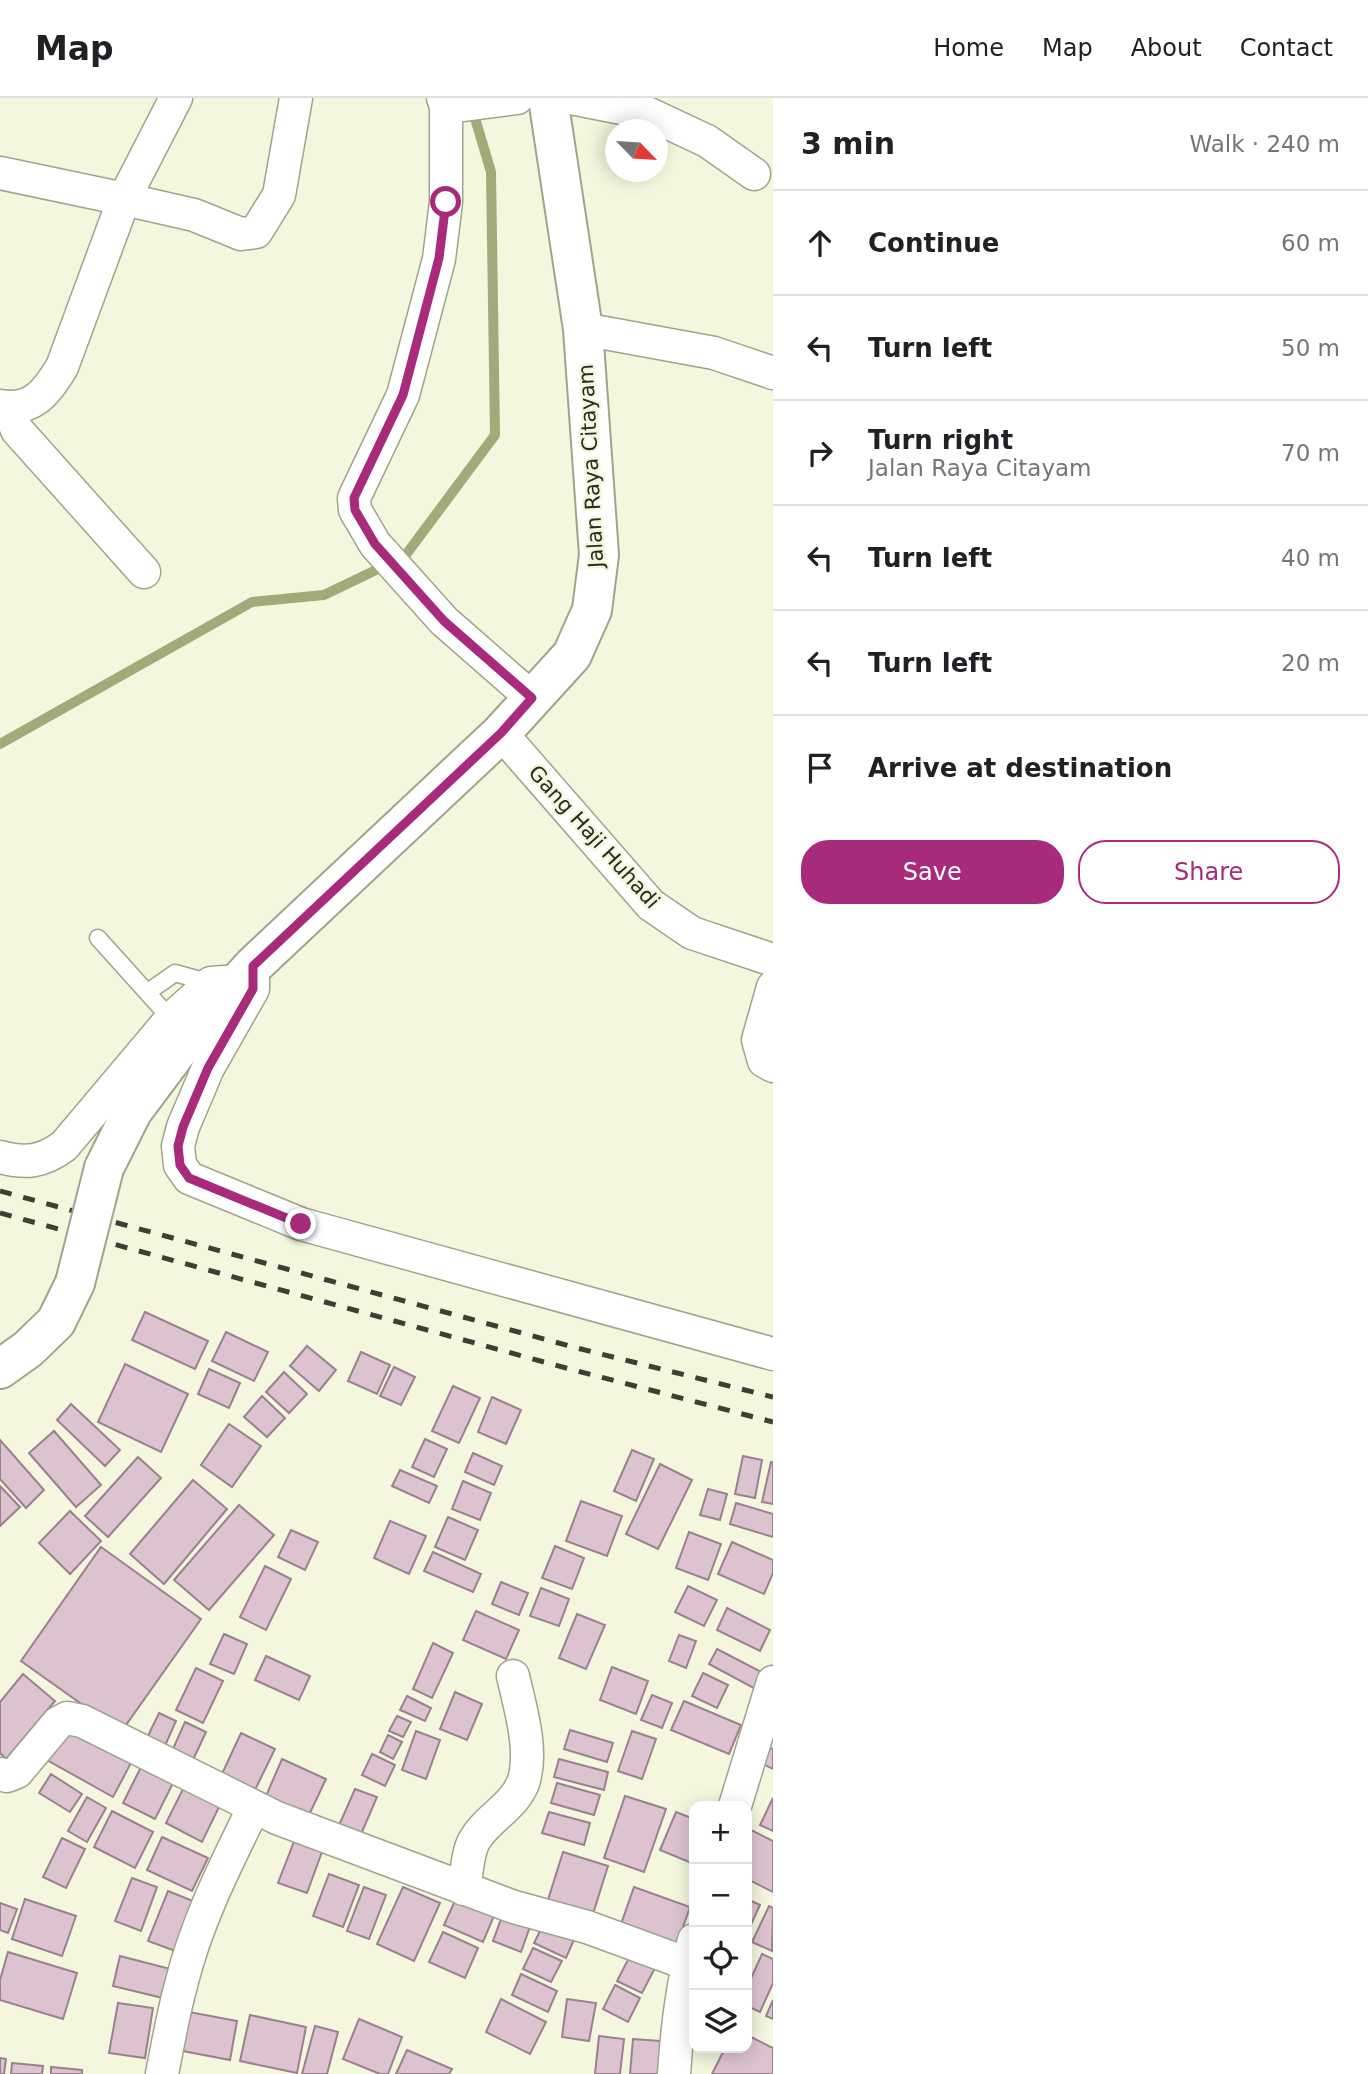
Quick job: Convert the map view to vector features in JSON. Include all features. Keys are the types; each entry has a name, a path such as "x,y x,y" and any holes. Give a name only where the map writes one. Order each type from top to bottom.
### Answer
{"main road":[{"name":"Jalan Raya Citayam","path":"0,1368 28,1349 56,1322 75,1283 104,1168 132,1112 234,977 501,733 572,656 592,610 599,555 583,329 548,98"}],"street":[{"path":"144,572 17,430 4,407 31,404 49,390 62,368 124,199 176,98"},
{"path":"0,173 194,215 240,234 256,232 279,195 296,98"},
{"path":"517,98 448,103 446,202 439,258 403,395 354,498 355,510 375,544 444,621 532,698"},
{"path":"571,98 647,113 707,141 754,174"},
{"path":"583,329 713,353 773,373"},
{"name":"Gang Haji Huhadi","path":"501,733 652,905 692,933 773,960"},
{"path":"0,1157 36,1161 51,1156 64,1146 171,1019 234,977 253,989 208,1068 183,1127 178,1146 180,1165 189,1178 301,1224 773,1354"},
{"path":"773,987 758,1040 764,1061 773,1066"},
{"path":"464,1889 473,1843 484,1828 511,1803 523,1783 527,1762 524,1726 513,1676"},
{"path":"737,1801 773,1682"},
{"path":"0,1774 7,1776 25,1765 58,1723 67,1718 82,1721 277,1818 514,1907 689,1952"},
{"path":"162,2074 181,1983 194,1943 223,1870 254,1807"},
{"path":"674,2074 678,2021 689,1963"}],"lane":[{"path":"98,938 171,1019"},
{"path":"148,992 174,973 234,977"}],"building":[{"path":"145,1312 208,1341 195,1369 132,1340"},
{"path":"226,1332 268,1352 254,1381 212,1361"},
{"path":"307,1346 336,1370 319,1391 290,1366"},
{"path":"361,1352 390,1365 377,1394 348,1381"},
{"path":"125,1364 188,1394 161,1452 98,1422"},
{"path":"394,1367 415,1377 401,1405 380,1396"},
{"path":"209,1369 240,1383 229,1408 198,1394"},
{"path":"284,1372 307,1394 289,1413 266,1392"},
{"path":"453,1386 480,1398 459,1443 432,1431"},
{"path":"262,1396 285,1418 267,1437 244,1417"},
{"path":"492,1397 521,1410 506,1444 478,1432"},
{"path":"71,1404 120,1450 105,1466 57,1420"},
{"path":"229,1424 261,1446 232,1487 201,1465"},
{"path":"54,1431 101,1485 76,1507 29,1453"},
{"path":"425,1439 447,1449 434,1477 412,1467"},
{"path":"0,1440 44,1490 26,1508 0,1479"},
{"path":"632,1450 654,1459 636,1501 614,1491"},
{"path":"473,1453 502,1466 494,1485 465,1472"},
{"path":"743,1456 762,1460 755,1498 735,1494"},
{"path":"138,1457 161,1478 108,1537 85,1516"},
{"path":"773,1462 773,1504 762,1502"},
{"path":"660,1464 692,1480 658,1549 626,1534"},
{"path":"400,1470 437,1486 429,1503 392,1486"},
{"path":"193,1480 227,1509 164,1584 130,1554"},
{"path":"463,1481 491,1493 480,1520 452,1509"},
{"path":"0,1486 20,1507 0,1526"},
{"path":"708,1489 727,1494 720,1520 700,1515"},
{"path":"581,1501 622,1516 607,1556 566,1541"},
{"path":"736,1503 773,1514 773,1537 730,1524"},
{"path":"239,1505 274,1535 209,1610 174,1580"},
{"path":"70,1511 101,1541 70,1574 39,1543"},
{"path":"448,1517 478,1530 465,1560 435,1547"},
{"path":"390,1521 426,1536 409,1574 374,1558"},
{"path":"291,1530 318,1542 305,1570 278,1557"},
{"path":"689,1532 721,1544 708,1580 676,1568"},
{"path":"732,1542 773,1560 773,1573 764,1594 718,1574"},
{"path":"555,1546 584,1558 572,1589 542,1578"},
{"path":"101,1547 201,1619 121,1732 21,1661"},
{"path":"433,1552 481,1574 473,1592 424,1571"},
{"path":"265,1566 291,1579 266,1630 240,1617"},
{"path":"501,1582 528,1593 519,1615 492,1604"},
{"path":"688,1586 717,1600 704,1626 675,1612"},
{"path":"541,1588 569,1599 559,1626 530,1616"},
{"path":"727,1608 770,1630 760,1651 717,1630"},
{"path":"476,1611 519,1630 506,1659 463,1640"},
{"path":"577,1614 605,1625 586,1669 559,1658"},
{"path":"224,1634 247,1644 234,1674 210,1664"},
{"path":"679,1635 696,1641 686,1668 669,1661"},
{"path":"433,1643 453,1653 432,1698 413,1689"},
{"path":"717,1649 769,1676 761,1692 709,1664"},
{"path":"266,1656 310,1676 299,1700 255,1680"},
{"path":"612,1667 648,1681 636,1714 600,1700"},
{"path":"196,1668 223,1681 203,1723 176,1710"},
{"path":"703,1673 728,1685 717,1708 692,1696"},
{"path":"23,1674 55,1701 6,1759 0,1753 0,1702"},
{"path":"455,1692 482,1704 467,1740 440,1729"},
{"path":"652,1695 672,1703 662,1728 641,1720"},
{"path":"407,1696 431,1708 425,1721 400,1710"},
{"path":"684,1701 741,1725 729,1754 671,1730"},
{"path":"159,1713 176,1721 164,1748 146,1740"},
{"path":"397,1716 411,1722 403,1737 389,1731"},
{"path":"185,1722 206,1732 192,1762 172,1751"},
{"path":"67,1724 132,1761 113,1797 47,1760"},
{"path":"570,1730 613,1743 607,1762 564,1749"},
{"path":"416,1731 440,1740 426,1779 402,1770"},
{"path":"632,1731 656,1739 642,1779 618,1771"},
{"path":"241,1733 275,1749 253,1794 220,1778"},
{"path":"388,1735 402,1742 393,1759 380,1752"},
{"path":"766,1746 773,1749 773,1769 759,1762"},
{"path":"372,1754 395,1765 385,1786 362,1775"},
{"path":"282,1759 326,1779 309,1815 266,1796"},
{"path":"559,1759 608,1772 604,1790 554,1777"},
{"path":"142,1765 174,1781 155,1819 123,1803"},
{"path":"51,1774 82,1794 70,1812 39,1793"},
{"path":"557,1783 600,1795 594,1815 551,1803"},
{"path":"184,1787 220,1805 202,1842 166,1823"},
{"path":"355,1789 377,1797 359,1839 337,1830"},
{"path":"625,1796 666,1809 644,1872 604,1858"},
{"path":"87,1797 106,1808 87,1842 68,1831"},
{"path":"773,1798 773,1831 760,1825"},
{"path":"112,1811 153,1832 135,1868 94,1847"},
{"path":"549,1812 590,1823 584,1845 542,1833"},
{"path":"676,1812 689,1817 689,1862 660,1850"},
{"path":"752,1830 773,1841 773,1892 752,1882"},
{"path":"162,1837 208,1858 192,1891 147,1870"},
{"path":"62,1838 85,1849 66,1888 43,1877"},
{"path":"295,1839 323,1849 307,1893 278,1883"},
{"path":"563,1852 608,1866 592,1917 547,1903"},
{"path":"329,1874 359,1885 343,1927 313,1916"},
{"path":"132,1878 157,1887 141,1931 115,1921"},
{"path":"364,1887 386,1895 369,1939 347,1931"},
{"path":"403,1887 440,1903 414,1961 377,1944"},
{"path":"634,1887 689,1907 675,1950 619,1930"},
{"path":"168,1891 198,1903 178,1952 148,1941"},
{"path":"458,1894 496,1911 483,1942 444,1925"},
{"path":"25,1899 76,1916 62,1956 12,1939"},
{"path":"752,1901 760,1905 752,1922"},
{"path":"0,1903 17,1909 8,1933 0,1930"},
{"path":"769,1906 773,1908 772,1951 752,1942"},
{"path":"504,1911 532,1921 521,1952 493,1941"},
{"path":"545,1921 576,1935 566,1958 534,1943"},
{"path":"443,1932 478,1948 465,1978 429,1962"},
{"path":"533,1948 562,1961 551,1982 523,1969"},
{"path":"8,1952 77,1973 63,2019 0,2000 0,1980"},
{"path":"631,1954 656,1966 642,1993 617,1981"},
{"path":"762,1954 773,1959 773,1983 760,2012 752,2008 752,1976"},
{"path":"120,1956 178,1971 171,2000 113,1986"},
{"path":"521,1974 557,1991 548,2012 512,1995"},
{"path":"615,1985 640,1998 628,2022 603,2009"},
{"path":"501,1999 546,2022 530,2054 486,2032"},
{"path":"567,1999 596,2003 589,2041 562,2037"},
{"path":"773,2000 773,2019 766,2016"},
{"path":"118,2003 153,2008 145,2058 109,2053"},
{"path":"184,2011 237,2021 230,2060 177,2050"},
{"path":"250,2015 306,2027 297,2073 240,2061"},
{"path":"359,2019 402,2037 388,2074 380,2074 343,2059"},
{"path":"315,2026 338,2032 327,2074 302,2074"},
{"path":"599,2036 624,2039 620,2074 595,2074"},
{"path":"752,2038 773,2048 773,2074 712,2074 722,2053 752,2053"},
{"path":"633,2039 673,2042 670,2074 630,2074"},
{"path":"407,2050 452,2069 449,2074 396,2074"},
{"path":"0,2058 6,2059 4,2074 0,2074"},
{"path":"12,2063 43,2066 42,2074 11,2074"},
{"path":"51,2067 82,2070 82,2074 51,2074"}],"waterway":[{"path":"0,744 252,602 324,595 405,556 495,435 491,172 472,108"}],"railway":[{"path":"0,1191 577,1348 773,1397"},
{"path":"0,1213 773,1422"}],"route":[{"path":"301,1224 189,1178 180,1165 178,1146 183,1127 208,1068 253,989 253,966 501,733 532,698 444,621 375,544 355,510 354,498 403,395 439,258 446,202"}]}
